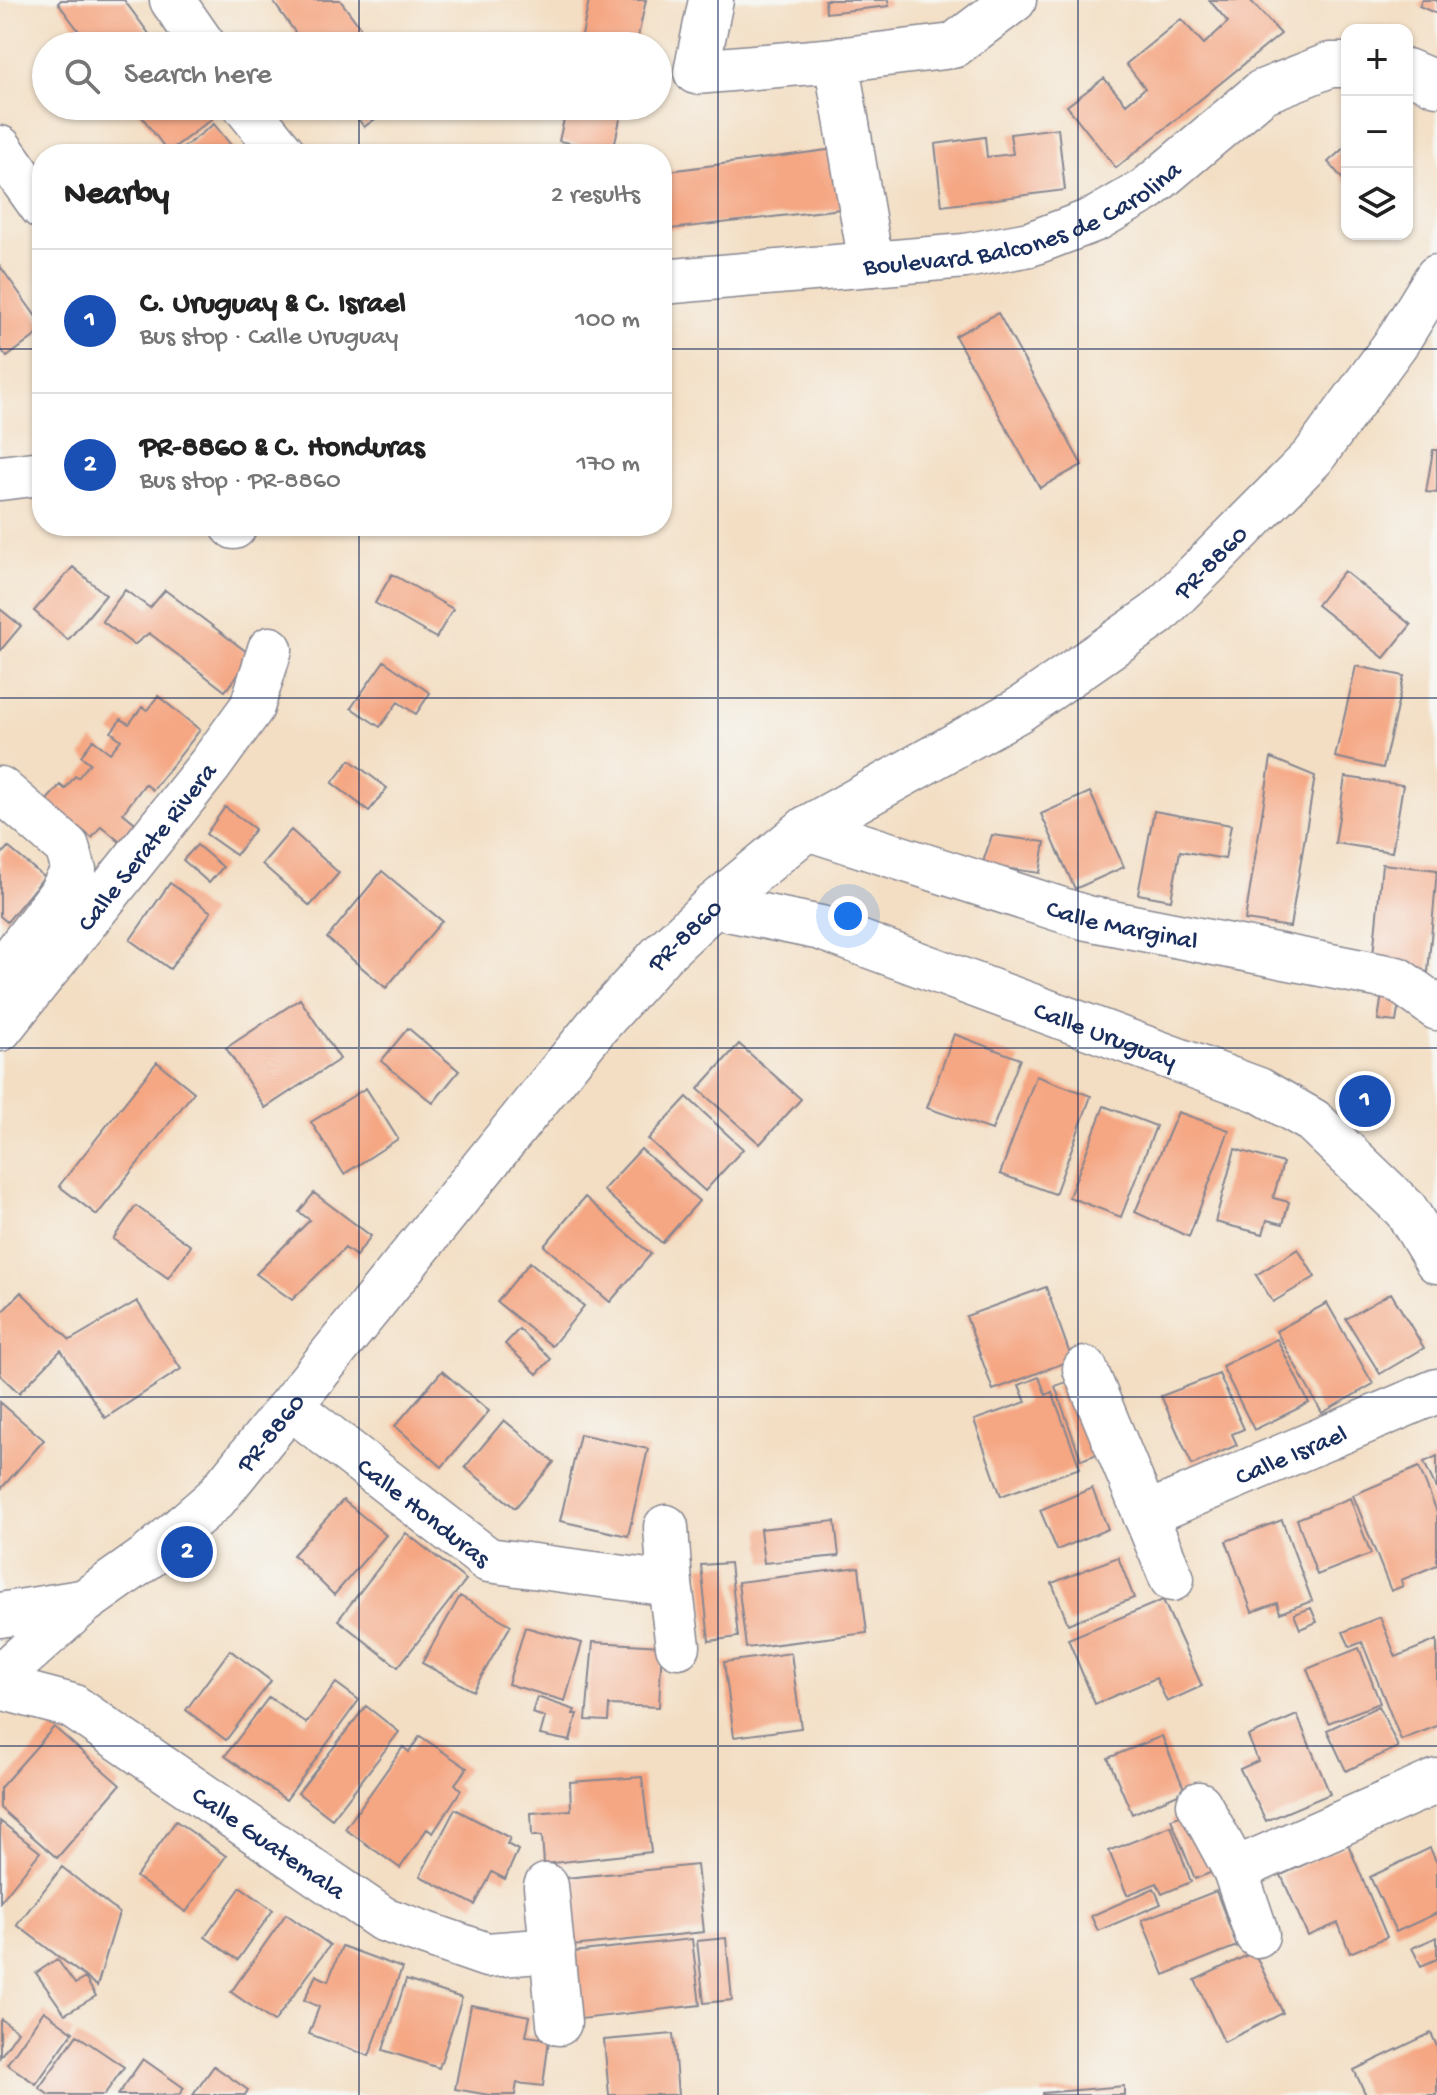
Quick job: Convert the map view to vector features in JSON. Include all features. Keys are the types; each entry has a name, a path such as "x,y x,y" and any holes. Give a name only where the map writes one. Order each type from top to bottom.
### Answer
{"street":[{"path":"172,0 194,32"},
{"path":"711,0 696,72 953,46 1014,0"},
{"path":"836,60 871,264"},
{"name":"Boulevard Balcones de Carolina","path":"672,281 965,256 1030,244 1096,219 1146,190 1262,92 1330,65 1341,65"},
{"path":"1413,74 1437,84"},
{"path":"256,120 276,144"},
{"path":"0,148 32,193"},
{"name":"PR-8860","path":"0,1677 84,1602 149,1556 215,1499 292,1408 597,1026 661,955 713,906 807,828 1019,710 1157,614 1313,457 1399,339 1437,277"},
{"path":"0,478 32,474"},
{"name":"Calle Serate Rivera","path":"0,1029 210,765 252,707 270,649"},
{"path":"0,789 67,847 74,870 59,896 0,974"},
{"name":"Calle Marginal","path":"807,828 1087,918 1397,979 1437,1008"},
{"name":"Calle Uruguay","path":"713,906 821,928 1259,1090 1313,1121 1360,1165 1406,1210 1437,1261"},
{"path":"1085,1369 1172,1579"},
{"name":"Calle Israel","path":"1145,1515 1437,1391"},
{"name":"Calle Honduras","path":"292,1408 488,1560 670,1584"},
{"path":"666,1527 678,1646"},
{"path":"0,1615 84,1602"},
{"name":"Calle Guatemala","path":"0,1687 72,1706 383,1919 487,1955 553,1950"},
{"path":"1235,1870 1437,1781"},
{"path":"1199,1804 1235,1870 1257,1935"},
{"path":"546,1886 559,2023"}],"building":[{"path":"61,0 124,0 148,32 80,32 58,3"},
{"path":"272,0 340,0 364,32 295,32"},
{"path":"589,0 646,0 639,32 583,32"},
{"path":"825,0 888,0 889,6 826,13"},
{"path":"1209,0 1250,0 1281,34 1116,168 1067,106 1104,78 1126,104 1145,88 1126,64 1181,19 1204,44 1228,22"},
{"path":"1422,0 1437,0 1437,14 1419,6"},
{"path":"144,120 211,120 179,144 162,144"},
{"path":"359,120 374,120 364,127"},
{"path":"564,120 620,120 615,144 559,141"},
{"path":"214,124 230,144 188,144"},
{"path":"1058,128 1065,190 942,206 935,144 985,137 987,157 1013,154 1010,134"},
{"path":"835,149 841,209 672,229 672,171"},
{"path":"1341,150 1341,177 1328,162"},
{"path":"0,266 32,311 32,338 7,357 0,348"},
{"path":"998,313 1082,465 1040,488 955,336"},
{"path":"1433,450 1437,450 1437,493 1426,492"},
{"path":"73,567 106,595 68,640 34,611"},
{"path":"1344,571 1411,625 1384,658 1317,605"},
{"path":"392,574 453,609 436,638 375,603"},
{"path":"125,590 150,608 165,590 252,656 225,691 149,633 134,645 102,621"},
{"path":"0,609 21,626 0,651"},
{"path":"384,661 430,693 416,714 398,702 380,727 351,708"},
{"path":"1356,666 1404,676 1383,768 1335,757"},
{"path":"158,696 200,730 153,790 145,784 123,813 135,823 120,842 101,826 92,838 46,801 60,785 65,789 75,776 78,778 90,763 81,756 93,740 110,753 121,740 111,732 121,719 129,724 142,707 147,710"},
{"path":"1271,758 1315,776 1290,927 1245,920"},
{"path":"350,760 387,788 369,811 332,783"},
{"path":"1345,777 1403,785 1392,852 1335,843"},
{"path":"1090,792 1124,867 1075,889 1041,814"},
{"path":"225,807 255,829 236,855 206,834"},
{"path":"1154,811 1231,825 1225,859 1180,851 1171,900 1138,894"},
{"path":"291,830 339,873 310,906 262,864"},
{"path":"992,835 1045,842 1040,873 982,865"},
{"path":"197,845 223,867 209,883 183,860"},
{"path":"8,847 44,877 7,922 0,916 0,856"},
{"path":"1382,864 1437,870 1428,972 1372,966"},
{"path":"382,871 442,921 386,988 327,938"},
{"path":"170,883 211,912 170,969 130,940"},
{"path":"1382,994 1400,997 1396,1022 1378,1020"},
{"path":"300,999 340,1059 265,1108 226,1048"},
{"path":"408,1028 459,1071 433,1103 381,1061"},
{"path":"954,1034 1020,1059 992,1130 927,1108"},
{"path":"739,1044 801,1099 760,1144 698,1089"},
{"path":"157,1062 194,1092 97,1215 59,1186"},
{"path":"1036,1076 1091,1096 1055,1194 1000,1174"},
{"path":"366,1088 398,1139 344,1174 311,1122"},
{"path":"687,1097 743,1149 705,1191 648,1139"},
{"path":"1104,1106 1156,1126 1121,1217 1069,1197"},
{"path":"1178,1112 1229,1130 1189,1237 1135,1212"},
{"path":"641,1149 699,1201 662,1243 603,1190"},
{"path":"1235,1149 1283,1163 1273,1198 1289,1202 1283,1224 1267,1220 1263,1234 1215,1222"},
{"path":"314,1193 371,1236 356,1256 345,1248 292,1300 256,1274 310,1220 299,1212"},
{"path":"585,1197 651,1254 610,1302 544,1246"},
{"path":"136,1206 191,1246 168,1278 113,1239"},
{"path":"1298,1249 1315,1277 1273,1302 1256,1275"},
{"path":"530,1262 584,1306 552,1346 497,1302"},
{"path":"1046,1287 1072,1360 993,1390 966,1316"},
{"path":"21,1292 70,1340 137,1301 181,1369 105,1418 61,1350 19,1393 0,1375 0,1314"},
{"path":"1391,1293 1424,1348 1380,1374 1346,1319"},
{"path":"1327,1303 1373,1384 1322,1413 1276,1331"},
{"path":"519,1329 551,1359 537,1374 505,1344"},
{"path":"1277,1339 1309,1403 1254,1430 1222,1366"},
{"path":"442,1371 489,1411 442,1467 395,1426"},
{"path":"1219,1374 1244,1429 1232,1434 1237,1445 1192,1465 1161,1396"},
{"path":"1039,1377 1046,1395 1052,1392 1080,1468 1001,1496 974,1420 1026,1402 1019,1385"},
{"path":"1080,1377 1106,1451 1081,1460 1055,1386"},
{"path":"0,1402 44,1440 0,1490"},
{"path":"504,1420 554,1462 515,1508 465,1467"},
{"path":"580,1434 648,1449 628,1536 560,1521"},
{"path":"1437,1456 1437,1490 1424,1462"},
{"path":"1419,1467 1437,1512 1437,1565 1401,1580 1403,1586 1391,1591 1353,1495"},
{"path":"1092,1488 1108,1529 1057,1550 1040,1510"},
{"path":"1350,1498 1371,1554 1317,1575 1297,1519"},
{"path":"343,1500 386,1535 334,1595 293,1555"},
{"path":"1282,1520 1312,1601 1280,1613 1277,1603 1252,1612 1226,1541"},
{"path":"835,1521 839,1556 764,1563 760,1529"},
{"path":"406,1533 466,1580 398,1667 338,1620"},
{"path":"1118,1557 1134,1598 1068,1624 1052,1583"},
{"path":"730,1563 738,1637 709,1641 701,1565"},
{"path":"859,1567 867,1633 746,1648 738,1582"},
{"path":"460,1596 511,1625 473,1691 422,1663"},
{"path":"1163,1600 1202,1686 1167,1702 1156,1678 1095,1704 1068,1639"},
{"path":"1311,1608 1317,1622 1300,1629 1294,1614"},
{"path":"1380,1617 1396,1657 1437,1640 1437,1726 1401,1740 1362,1642 1350,1647 1343,1632"},
{"path":"525,1627 582,1643 565,1701 508,1684"},
{"path":"593,1642 662,1646 659,1707 609,1705 608,1721 586,1720"},
{"path":"1359,1648 1380,1703 1328,1723 1307,1669"},
{"path":"230,1650 271,1681 226,1740 186,1710"},
{"path":"791,1653 801,1728 734,1737 724,1662"},
{"path":"336,1683 359,1700 286,1800 225,1756 269,1697 306,1723"},
{"path":"537,1697 575,1710 573,1714 577,1714 570,1741 540,1735 545,1717 532,1713"},
{"path":"366,1706 399,1732 332,1819 298,1793"},
{"path":"1379,1706 1398,1747 1346,1771 1327,1730"},
{"path":"1297,1715 1330,1794 1266,1821 1240,1769 1258,1761 1248,1736"},
{"path":"54,1727 120,1785 57,1858 0,1808 0,1788"},
{"path":"420,1736 467,1768 455,1784 461,1790 433,1833 427,1829 400,1868 345,1829 403,1747 409,1752"},
{"path":"1162,1736 1185,1791 1132,1814 1108,1758"},
{"path":"642,1777 651,1852 544,1864 542,1836 532,1836 531,1813 571,1810 570,1782"},
{"path":"455,1809 510,1838 507,1844 518,1850 505,1879 492,1872 475,1905 420,1876"},
{"path":"1191,1812 1215,1871 1195,1879 1171,1819"},
{"path":"0,1821 40,1852 0,1902"},
{"path":"176,1821 226,1856 186,1912 136,1877"},
{"path":"1171,1826 1191,1882 1162,1894 1157,1883 1127,1895 1109,1851"},
{"path":"1348,1844 1387,1937 1350,1953 1338,1923 1308,1936 1281,1875"},
{"path":"1430,1848 1437,1863 1437,1913 1396,1932 1370,1877"},
{"path":"697,1865 704,1932 572,1946 566,1878"},
{"path":"62,1867 119,1913 97,1986 17,1925"},
{"path":"241,1887 273,1910 238,1960 205,1937"},
{"path":"1154,1888 1161,1904 1098,1931 1091,1916"},
{"path":"1216,1891 1237,1946 1164,1975 1142,1920"},
{"path":"286,1914 330,1945 274,2022 231,1992"},
{"path":"1437,1937 1437,1959 1421,1966 1412,1948"},
{"path":"726,1938 732,2000 704,2003 697,1941"},
{"path":"692,1939 700,2005 581,2019 573,1952"},
{"path":"342,1946 402,1968 369,2056 309,2034 319,2007 304,2000 316,1975 328,1981"},
{"path":"1254,1952 1283,2013 1224,2042 1195,1980"},
{"path":"57,1959 75,1984 85,1978 96,1996 65,2014 36,1973"},
{"path":"406,1980 462,1998 439,2068 383,2050"},
{"path":"471,2005 530,2016 526,2036 549,2039 543,2086 517,2083 515,2095 489,2095 455,2089"},
{"path":"44,2011 73,2032 36,2084 7,2064"},
{"path":"0,2021 18,2031 0,2057"},
{"path":"1431,2033 1437,2046 1437,2095 1366,2095 1354,2070"},
{"path":"673,2034 678,2095 609,2095 604,2040"},
{"path":"77,2035 124,2067 104,2095 49,2095 39,2088"},
{"path":"143,2059 184,2088 179,2095 118,2095"},
{"path":"214,2066 248,2090 245,2095 193,2095"},
{"path":"1124,2086 1124,2095 1042,2095 1042,2093"}],"place":[{"name":"C. Uruguay & C. Israel","path":"1365,1101"},
{"name":"PR-8860 & C. Honduras","path":"187,1552"}]}
